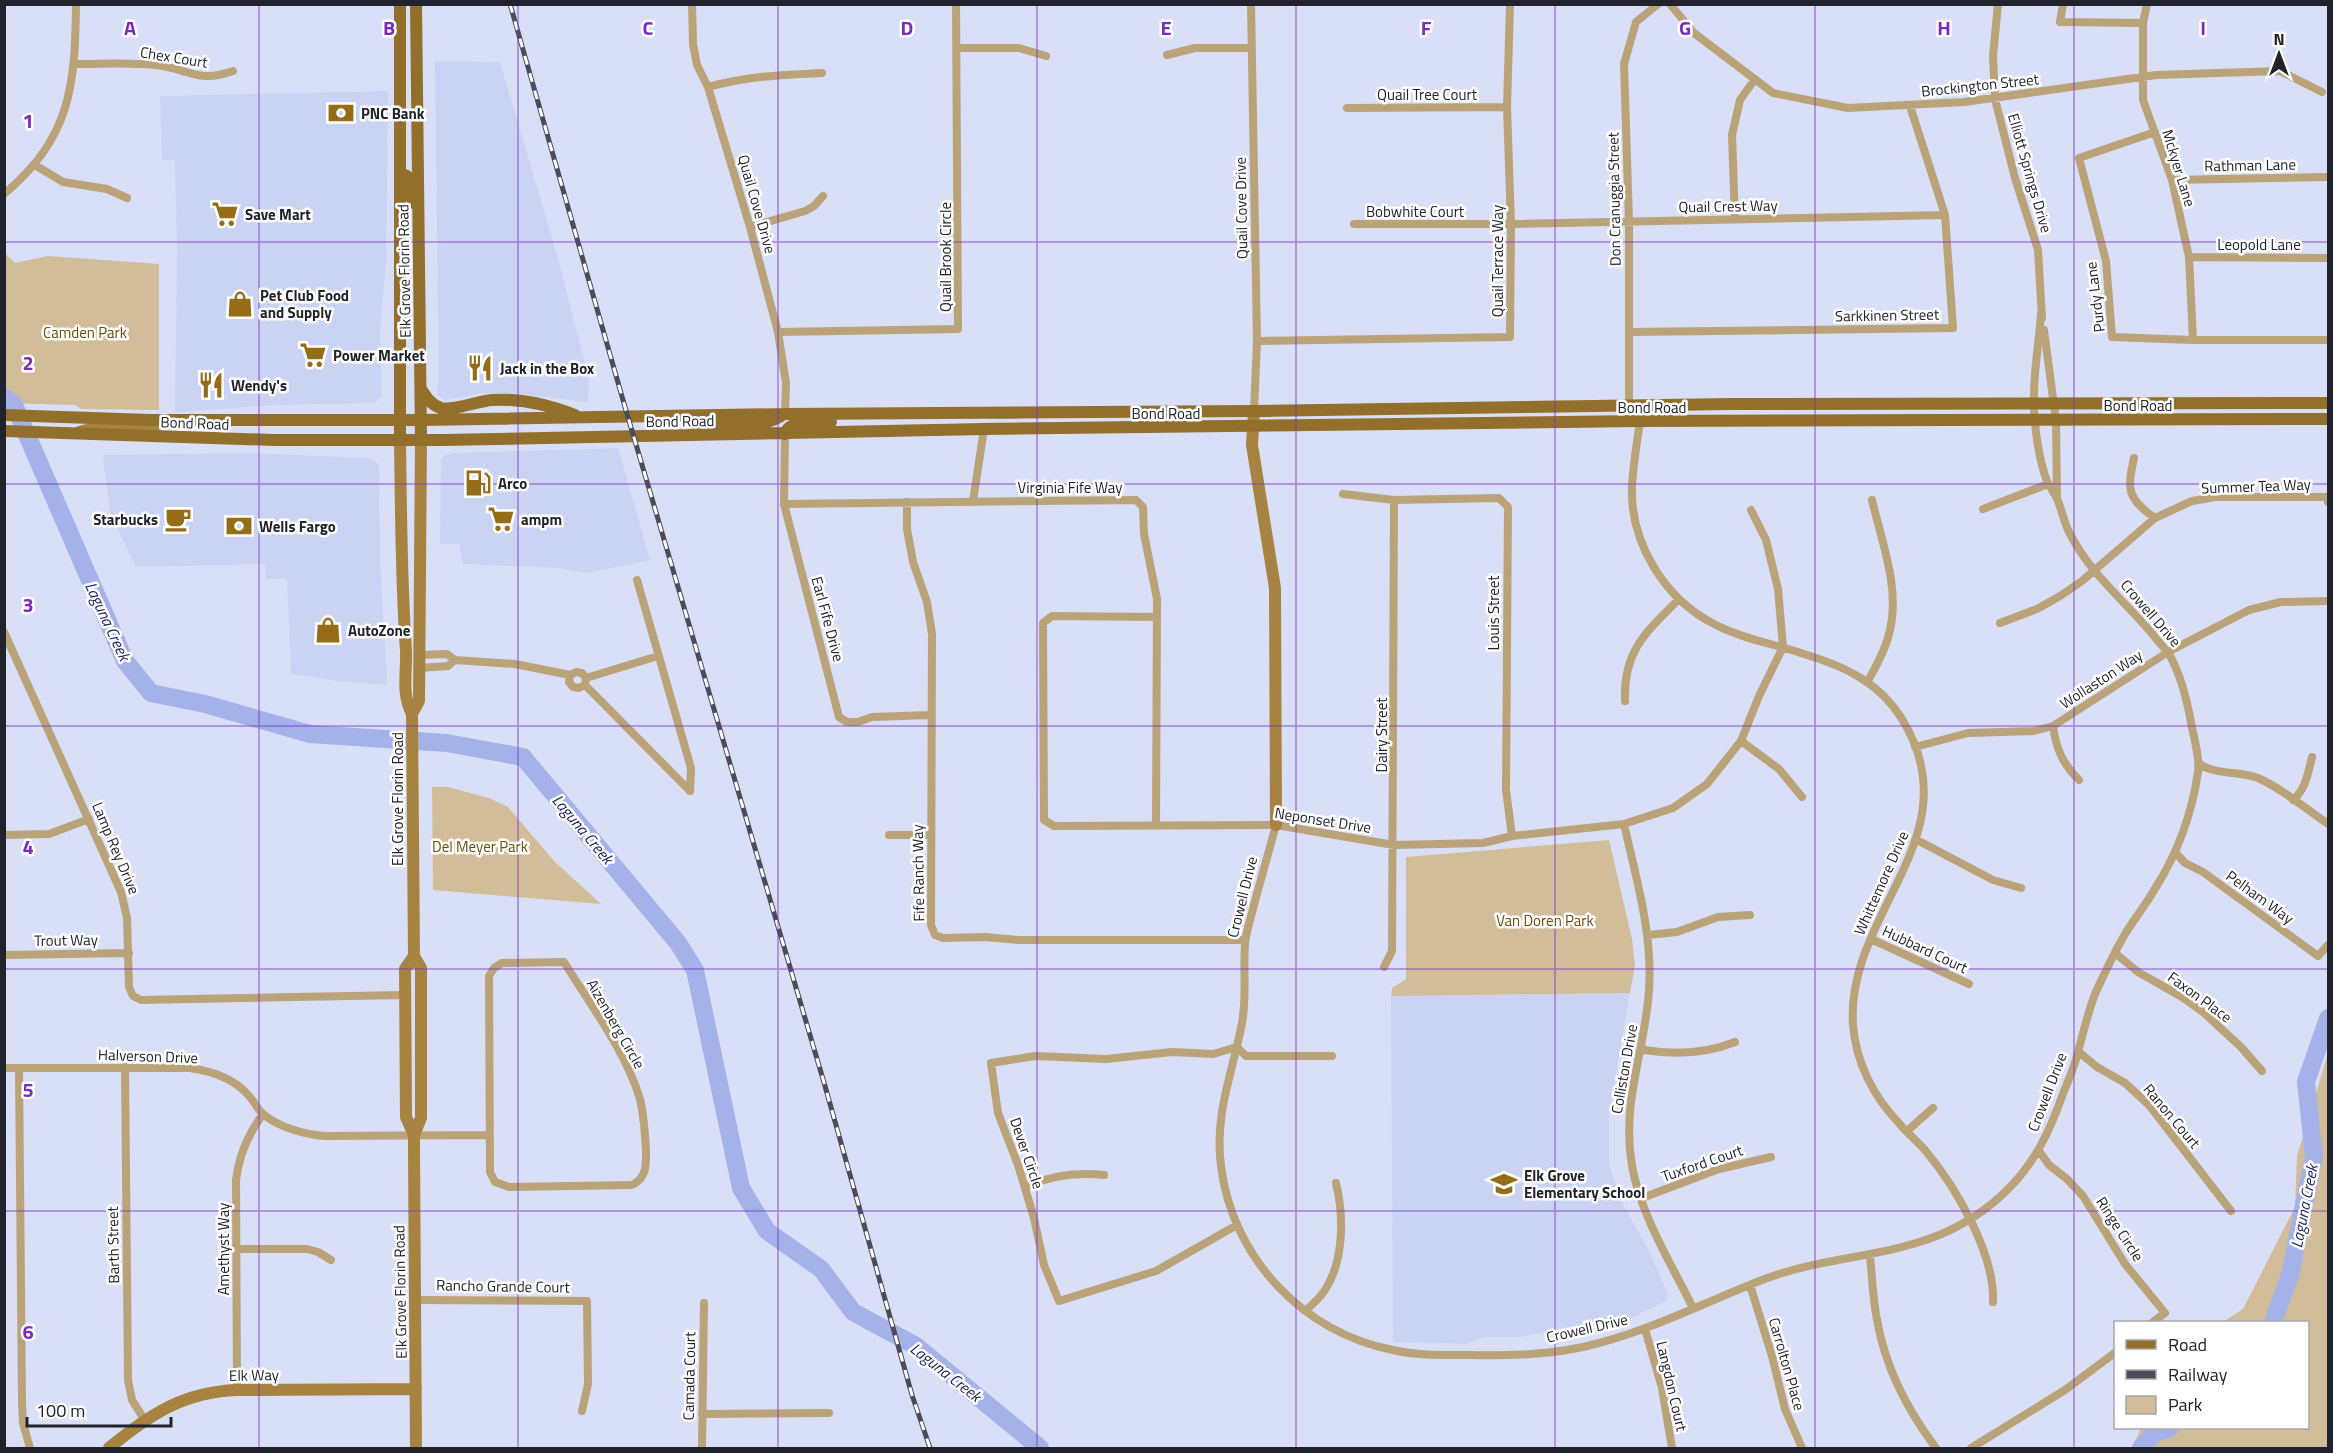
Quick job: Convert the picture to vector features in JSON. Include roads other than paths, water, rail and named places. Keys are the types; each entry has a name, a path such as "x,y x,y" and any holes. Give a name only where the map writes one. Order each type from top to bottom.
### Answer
{"main road":[{"name":"Elk Grove Florin Road","path":"400,4 400,439 406,655 405,701 411,714 414,956 421,968 421,1118 414,1136 416,1449"},
{"name":"Elk Grove Florin Road","path":"411,714 419,701 420,668 421,388 416,4"},
{"path":"400,87 409,114 411,139 418,147"},
{"path":"400,173 407,176 410,181 409,195 418,207"},
{"path":"421,388 428,401 441,408 492,400 517,400 554,407 581,418"},
{"name":"Bond Road","path":"4,415 168,419 421,420 1731,404 2328,403"},
{"path":"1640,422 1648,416 1716,414 1731,404"},
{"name":"Crowell Drive","path":"1254,411 1252,445 1275,588 1276,825"},
{"path":"984,429 991,420 1065,418 1083,412"},
{"path":"785,434 786,429 794,424 882,420 896,413"},
{"path":"678,436 707,428 768,423 785,414"},
{"path":"67,434 102,426 159,425 168,419"},
{"name":"Bond Road","path":"4,431 274,440 1640,422 2328,419"},
{"path":"404,621 411,633 412,666 420,668"},
{"name":"Elk Grove Florin Road","path":"414,956 405,969 406,1117 414,1136"},
{"name":"Elk Way","path":"109,1449 144,1419 188,1398 211,1392 416,1389"}],"street":[{"path":"4,194 35,165 62,119 75,64 76,4"},
{"name":"Quail Cove Drive","path":"692,4 693,44 697,65 708,87 750,227 778,332 786,383 785,414"},
{"name":"Quail Brook Circle","path":"778,332 958,329 956,4"},
{"name":"Quail Cove Drive","path":"1251,4 1257,341 1254,411"},
{"name":"Quail Terrace Way","path":"1257,341 1510,337 1511,224 1507,107 1510,4"},
{"name":"Don Cranuggia Street","path":"1629,405 1629,222 1624,64 1636,22 1658,4"},
{"name":"Brockington Street","path":"1670,4 1694,33 1773,93 1848,108 1995,99 2143,77 2280,71 2322,92"},
{"name":"Elliott Springs Drive","path":"1998,4 1993,56 1995,99 2038,250 2042,314"},
{"path":"2063,4 2060,22 2143,23"},
{"name":"Mckyer Lane","path":"2147,4 2143,23 2143,100 2172,180 2189,257 2193,340"},
{"path":"958,48 1019,48 1046,56"},
{"path":"1167,55 1195,48 1252,48"},
{"name":"Chex Court","path":"75,64 157,65 209,78 233,71"},
{"path":"708,87 764,75 822,73"},
{"path":"1735,220 1732,135 1740,100 1755,79"},
{"name":"Sarkkinen Street","path":"1629,332 1953,328 1945,215 1910,105"},
{"name":"Quail Tree Court","path":"1347,108 1507,107"},
{"name":"Purdy Lane","path":"2155,132 2079,158 2106,261 2112,338 2328,339"},
{"path":"35,165 63,182 107,189 127,198"},
{"name":"Rathman Lane","path":"2172,180 2328,177"},
{"path":"750,227 805,211 824,196"},
{"name":"Quail Crest Way","path":"1511,224 1945,215"},
{"name":"Bobwhite Court","path":"1354,224 1511,224"},
{"name":"Leopold Lane","path":"2189,257 2328,258"},
{"name":"Crowell Drive","path":"1276,825 1245,940 1246,994 1237,1047 1223,1100 1219,1145 1225,1190 1237,1225 1260,1265 1274,1282 1305,1311 1336,1331 1389,1350 1423,1354 1536,1354 1588,1346 1645,1329 1750,1285 1809,1266 1849,1257 1870,1256 1924,1242 1971,1220 2004,1194 2039,1151 2050,1129 2079,1052 2084,1024 2094,996 2115,953 2156,889 2175,852 2187,820 2200,764 2195,750 2185,696 2168,652 2094,568 2070,535 2056,497 2048,484 2034,404 2042,314"},
{"name":"Crowell Drive","path":"2042,314 2056,421 2056,497"},
{"name":"Whittemore Drive","path":"1640,422 1632,488 1635,520 1650,560 1661,578 1679,599 1715,625 1833,663 1868,681 1900,716 1915,747 1922,774 1924,798 1917,840 1871,939 1856,982 1853,1025 1857,1047 1872,1088 1884,1107 1931,1157 1971,1220 1990,1267 1994,1287 1993,1302"},
{"path":"973,501 984,429"},
{"name":"Earl Fife Drive","path":"785,434 784,504 839,717 847,722 858,722 872,717 931,715"},
{"path":"2134,458 2130,477 2133,498 2138,506 2155,518"},
{"path":"1983,509 2048,484"},
{"name":"Louis Street","path":"1343,494 1394,500 1499,498 1508,507 1506,790 1512,836"},
{"name":"Summer Tea Way","path":"2000,623 2037,609 2060,596 2082,581 2094,568 2155,518 2192,501 2215,497 2327,497 2328,502"},
{"name":"Virginia Fife Way","path":"784,504 1136,500 1143,507 1144,534 1157,599 1156,824"},
{"name":"Dairy Street","path":"1384,967 1392,951 1394,500"},
{"path":"1868,681 1885,646 1891,626 1893,606 1892,585 1872,500"},
{"name":"Fife Ranch Way","path":"907,502 913,562 927,602 932,634 931,925 935,935 943,938 985,937 1019,940 1245,940"},
{"path":"1751,510 1766,540 1778,589 1783,647"},
{"path":"420,654 447,654 455,660 514,664 570,675 579,672 585,682 690,791 691,768 637,580"},
{"path":"1624,701 1625,675 1636,646 1648,630 1679,599"},
{"name":"Wollaston Way","path":"1915,747 1968,733 2034,730 2053,726 2168,652 2259,607 2281,602 2328,601"},
{"name":"Neponset Drive","path":"1157,617 1052,616 1043,623 1044,820 1054,826 1276,825 1394,845 1483,843 1512,836 1624,824 1673,808 1707,784 1741,741 1759,696 1783,647"},
{"name":"Lamp Rey Drive","path":"4,632 124,902 129,953 129,987 133,996 141,1000 405,995"},
{"path":"570,675 569,682 573,687 579,688 585,682 658,656"},
{"path":"420,668 448,666 455,660"},
{"path":"2053,726 2059,753 2079,780"},
{"path":"1741,741 1779,769 1803,797"},
{"path":"2293,800 2305,786 2312,757"},
{"path":"2200,764 2209,771 2232,772 2255,777 2277,788 2328,824"},
{"path":"4,836 49,834 89,819"},
{"name":"Colliston Drive","path":"1624,824 1648,935 1650,987 1645,1032 1630,1098 1628,1122 1632,1168 1646,1212 1693,1308"},
{"path":"889,835 931,835"},
{"path":"1917,840 1993,880 2021,888"},
{"name":"Pelham Way","path":"2175,852 2185,863 2203,872 2318,956 2328,945"},
{"path":"1648,935 1677,932 1718,917 1750,915"},
{"name":"Hubbard Court","path":"1871,939 1969,984"},
{"name":"Trout Way","path":"4,955 129,953"},
{"name":"Faxon Place","path":"2115,953 2138,972 2203,1012 2241,1047 2262,1071"},
{"name":"Aizenberg Circle","path":"508,962 564,962 632,1078 640,1100 645,1134 646,1166 643,1176 636,1183 626,1186 504,1187 495,1182 490,1172 489,1135 488,982 490,972 498,965 508,962"},
{"path":"1641,1046 1644,1050 1675,1054 1696,1053 1735,1042"},
{"path":"1237,1047 1246,1056 1332,1056"},
{"name":"Dever Circle","path":"1237,1047 1213,1054 1172,1052 1106,1059 1035,1056 991,1063 998,1113 1025,1187 1044,1265 1059,1301 1156,1271 1237,1225"},
{"name":"Ranon Court","path":"2079,1052 2097,1067 2125,1083 2149,1105 2231,1211"},
{"name":"Barth Street","path":"124,1067 128,1380 132,1400 144,1419"},
{"name":"Halverson Drive","path":"4,1068 190,1068 211,1073 239,1087 263,1114 295,1131 317,1136 414,1136"},
{"path":"19,1068 22,1402 24,1429 30,1449"},
{"path":"1906,1131 1933,1108"},
{"name":"Amethyst Way","path":"237,1390 237,1170 247,1140 263,1114"},
{"path":"414,1136 489,1135"},
{"name":"Ringe Circle","path":"2039,1151 2049,1165 2083,1196 2125,1264 2165,1313 2155,1321"},
{"name":"Tuxford Court","path":"1642,1198 1719,1169 1771,1157"},
{"path":"1025,1187 1046,1178 1068,1174 1104,1175"},
{"path":"1305,1311 1323,1293 1337,1263 1339,1203 1336,1183"},
{"path":"236,1249 308,1249 331,1260"},
{"path":"1870,1256 1877,1320 1883,1346 1905,1400 1919,1426 1936,1449"},
{"name":"Carrolton Place","path":"1750,1285 1772,1356 1785,1409 1802,1449"},
{"name":"Rancho Grande Court","path":"415,1300 587,1301 588,1384 582,1412"},
{"name":"Camada Court","path":"702,1449 704,1303"},
{"name":"Langdon Court","path":"1645,1329 1662,1388 1672,1449"},
{"path":"1971,1449 2065,1390 2114,1354"},
{"path":"702,1414 829,1413"}],"waterway":[{"name":"Laguna Creek","path":"4,397 14,405 125,661 151,693 205,704 310,734 447,743 523,757 678,943 695,970 741,1188 767,1231 821,1269 853,1312 916,1346 1040,1448"},
{"name":"Laguna Creek","path":"2273,1321 2290,1275 2314,1156 2306,1082 2328,1018"},
{"name":"Laguna Creek","path":"2141,1448 2155,1433 2167,1429"}],"railway":[{"path":"510,4 625,407 825,1086 912,1395 930,1448"}],"place":[{"name":"PNC Bank","path":"341,113"},
{"name":"Save Mart","path":"225,214"},
{"name":"Pet Club Food and Supply","path":"240,304"},
{"name":"Power Market","path":"313,355"},
{"name":"Jack in the Box","path":"480,368"},
{"name":"Wendy's","path":"211,385"},
{"name":"Arco","path":"478,483"},
{"name":"Starbucks","path":"178,519"},
{"name":"ampm","path":"501,519"},
{"name":"Wells Fargo","path":"239,526"},
{"name":"AutoZone","path":"328,630"},
{"name":"Elk Grove Elementary School","path":"1504,1184"}],"park label":[{"name":"Camden Park","path":"85,332"},
{"name":"Del Meyer Park","path":"480,846"},
{"name":"Van Doren Park","path":"1545,920"}]}
